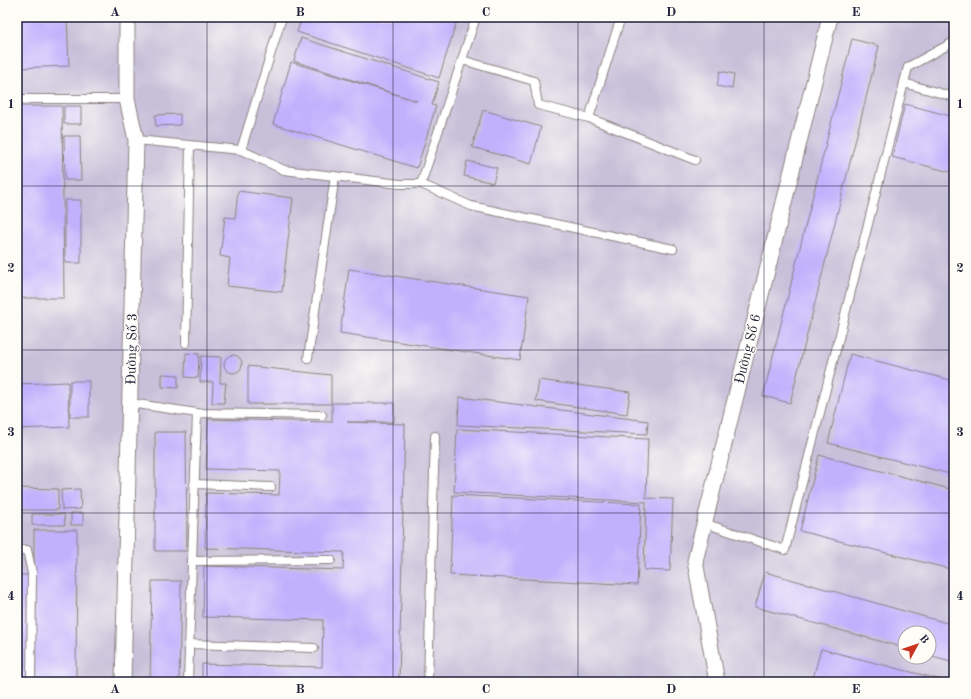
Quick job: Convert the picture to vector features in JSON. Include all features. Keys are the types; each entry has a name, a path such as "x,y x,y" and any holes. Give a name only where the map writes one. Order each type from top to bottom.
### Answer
{"street":[{"name":"Đường Số 3","path":"123,682 136,140 128,99 127,17"},
{"name":"Đường Số 6","path":"717,682 695,561 830,17"}],"lane":[{"path":"241,150 282,17"},
{"path":"421,184 476,17"},
{"path":"589,118 621,17"},
{"path":"704,523 786,550 908,67 950,44 954,45"},
{"path":"462,60 534,81 538,105 589,118 695,160"},
{"path":"904,83 954,96"},
{"path":"17,99 128,99"},
{"path":"136,140 241,150 284,170 400,184 421,184 472,206 673,249"},
{"path":"186,343 190,145"},
{"path":"308,358 334,176"},
{"path":"130,403 197,413 322,415"},
{"path":"188,682 197,413"},
{"path":"428,682 435,436"},
{"path":"194,484 271,487"},
{"path":"17,550 27,550 32,573 31,682"},
{"path":"192,561 331,560"},
{"path":"189,644 314,648"}],"shaded area":[{"path":"17,17 954,17 954,682 17,682"}],"building":[{"path":"17,17 67,17 69,66 17,68"},
{"path":"302,17 458,17 439,78 297,32"},
{"path":"301,38 439,82 432,105 436,106 417,168 273,124 291,62 417,101 294,61"},
{"path":"852,39 879,46 790,403 763,396"},
{"path":"720,71 734,74 732,89 717,86"},
{"path":"905,104 954,117 954,173 892,157"},
{"path":"17,106 62,106 64,298 17,298"},
{"path":"64,106 81,106 81,124 64,124"},
{"path":"483,110 541,127 531,164 472,147"},
{"path":"180,114 180,125 156,126 155,115"},
{"path":"64,136 80,136 81,180 65,180"},
{"path":"467,161 497,168 493,183 464,176"},
{"path":"238,191 293,198 282,292 227,286 230,258 220,256 225,217 235,218"},
{"path":"65,200 81,200 81,263 65,263"},
{"path":"349,269 529,296 520,360 340,333"},
{"path":"186,353 199,354 198,378 185,377"},
{"path":"850,354 954,381 954,475 828,443"},
{"path":"233,355 239,358 242,364 239,370 233,373 227,370 224,364 227,358"},
{"path":"201,356 221,357 220,383 226,383 224,403 212,403 213,382 200,382"},
{"path":"248,366 331,375 331,403 394,403 394,422 347,422 405,424 399,682 202,682 202,664 322,667 323,620 203,617 204,566 343,570 344,552 205,548 206,493 279,495 280,471 206,469 208,419 332,422 332,404 248,404"},
{"path":"162,374 178,375 178,388 162,387"},
{"path":"539,380 630,392 627,414 536,401"},
{"path":"70,381 89,381 89,417 70,417"},
{"path":"68,382 69,427 17,429 17,384"},
{"path":"459,397 648,421 647,434 458,425"},
{"path":"457,429 648,439 646,498 673,499 670,571 644,570 646,502 454,492"},
{"path":"155,432 186,432 187,551 155,551"},
{"path":"819,455 954,490 954,570 800,531"},
{"path":"17,488 58,489 58,510 17,510"},
{"path":"80,489 81,509 62,510 61,490"},
{"path":"453,495 641,504 637,585 450,575"},
{"path":"71,513 83,513 83,525 71,525"},
{"path":"32,514 64,514 65,525 32,525"},
{"path":"34,530 77,530 76,682 34,682"},
{"path":"765,572 954,625 954,662 937,657 937,625 897,625 897,646 755,607"},
{"path":"17,575 31,575 30,682 17,682"},
{"path":"152,581 181,581 179,682 150,682"},
{"path":"821,649 946,681 946,682 812,682"}]}
